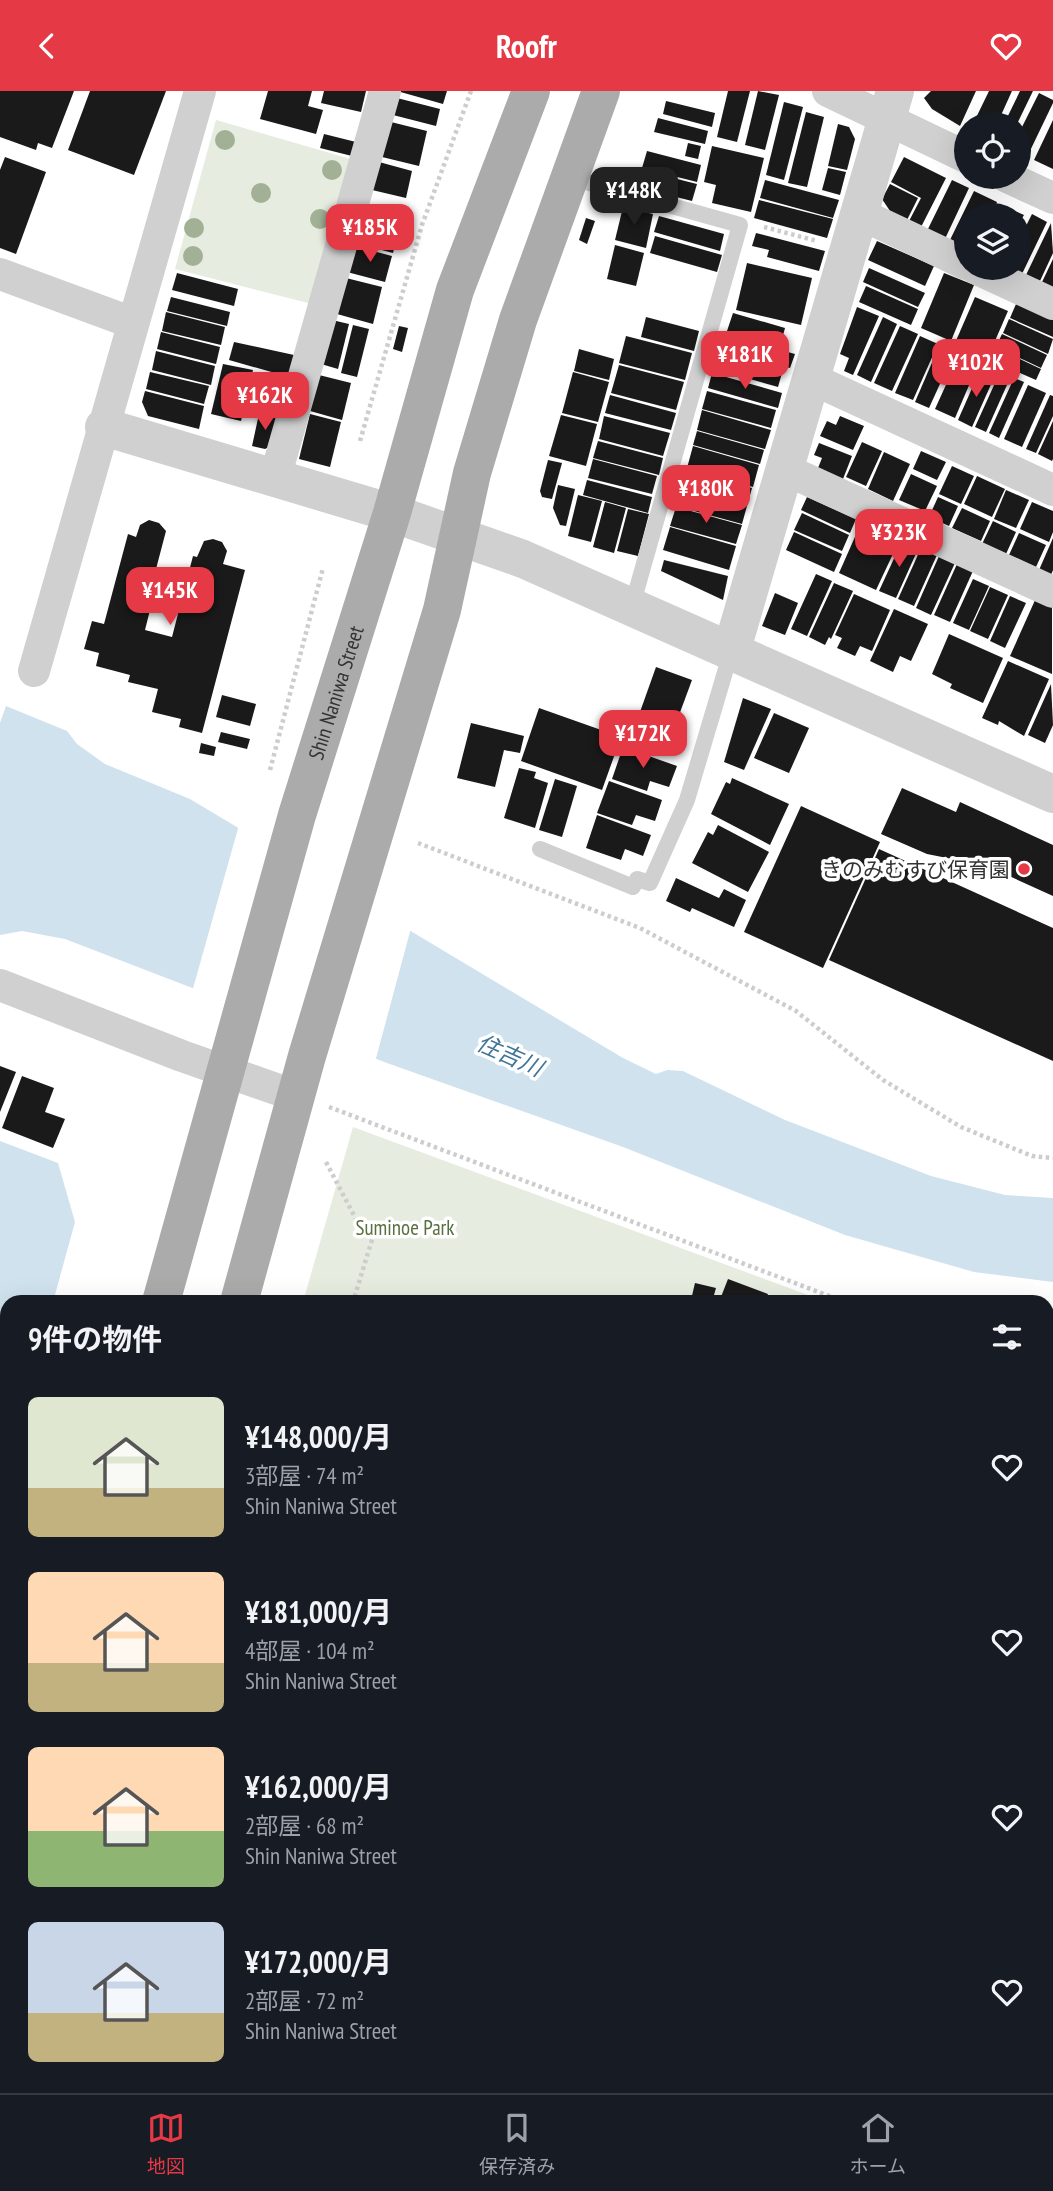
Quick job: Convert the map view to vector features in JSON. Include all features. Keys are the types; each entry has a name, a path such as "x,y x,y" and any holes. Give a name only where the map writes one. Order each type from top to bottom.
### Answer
{"main road":[{"name":"Shin Naniwa Street","path":"163,1295 297,815 392,513 455,290 531,91"},
{"path":"241,1295 307,1056 442,610 472,473 518,320 601,91"}],"street":[{"path":"34,671 200,91"},
{"path":"275,478 385,91"},
{"path":"828,91 890,105 954,149"},
{"path":"732,649 890,105"},
{"path":"1031,188 1053,198"},
{"path":"858,213 954,258"},
{"path":"0,274 133,323"},
{"path":"1000,280 1053,305"},
{"path":"810,379 1053,490"},
{"path":"104,427 458,534 732,649 1053,794"},
{"path":"784,469 1053,592"},
{"path":"0,985 296,1096"}],"lane":[{"path":"568,177 740,225 632,606"},
{"path":"540,849 634,887 637,879 650,883 687,800 732,649"}],"path":[{"path":"360,441 422,225 471,91"},
{"path":"740,225 749,223 848,249"},
{"path":"269,776 323,568"},
{"path":"418,843 640,928 796,1011 883,1080 961,1127 1032,1156 1053,1158"},
{"path":"296,1096 826,1295"},
{"path":"326,1162 359,1225 375,1230 355,1295"}],"green space":[{"path":"216,120 361,162 316,305 175,269"},
{"name":"Suminoe Park","path":"353,1127 808,1295 305,1295"}],"water":[{"name":"住吉川","path":"6,706 67,731 77,744 105,764 190,799 623,1058 656,1074 667,1070 683,1071 785,1120 931,1176 1005,1195 1053,1198 1053,1282 974,1272 845,1235 623,1147 387,1063 65,939 22,931 0,935 0,723"},
{"path":"0,1141 58,1163 75,1222 55,1295 0,1295"}],"pier":[{"path":"239,825 411,928 375,1062 192,992"}],"building":[{"path":"0,91 74,91 52,148 38,143 36,150 0,137"},
{"path":"90,91 166,91 134,175 68,150"},
{"path":"268,91 312,91 308,106 323,110 316,134 260,119"},
{"path":"324,91 366,91 361,112 321,103"},
{"path":"397,91 447,91 443,104"},
{"path":"728,91 750,91 737,142 717,137"},
{"path":"758,91 779,95 765,150 745,145"},
{"path":"931,91 976,91 966,112 954,112 954,122 932,109 924,98"},
{"path":"989,91 1012,91 1002,112 979,112"},
{"path":"1020,91 1033,91 1023,112 1010,112"},
{"path":"1039,93 1053,100 1031,149 1031,112"},
{"path":"397,98 440,109 436,126 393,115"},
{"path":"666,101 715,113 712,127 663,114"},
{"path":"784,102 803,107 784,180 766,175"},
{"path":"806,112 824,117 807,187 788,183"},
{"path":"658,118 708,131 705,144 654,132"},
{"path":"1053,120 1053,169 1034,160"},
{"path":"391,122 427,131 419,166 382,157"},
{"path":"838,124 849,127 855,139 847,170 828,166"},
{"path":"324,134 356,142 352,156 320,148"},
{"path":"688,143 701,146 698,159 685,156"},
{"path":"712,146 764,158 751,212 712,203 716,185 704,182"},
{"path":"647,151 701,165 697,182 642,168"},
{"path":"5,157 46,172 16,254 0,248 0,170"},
{"path":"904,157 946,178 919,231 907,225 921,198 891,182"},
{"path":"379,162 412,171 406,198 372,190"},
{"path":"828,168 846,172 840,195 822,190"},
{"path":"641,170 697,184 692,201 637,187"},
{"path":"765,180 839,200 833,218 760,198"},
{"path":"952,180 954,189 969,189 962,203 954,203 954,220 944,241 926,233"},
{"path":"890,184 918,198 905,224 896,220 882,199"},
{"path":"974,191 997,202 997,203 968,203"},
{"path":"759,200 833,219 827,238 754,218"},
{"path":"623,207 653,214 646,248 615,240"},
{"path":"1032,214 1047,222 1031,255"},
{"path":"659,216 724,234 720,251 654,232"},
{"path":"586,218 595,221 587,244 579,240"},
{"path":"1051,223 1053,253 1040,281 1031,277 1031,265"},
{"path":"359,227 397,237 393,253 355,243"},
{"path":"954,232 954,244 949,242"},
{"path":"756,233 825,251 819,271 767,257 769,250 752,246"},
{"path":"655,236 722,255 717,272 650,253"},
{"path":"877,241 934,266 925,286 868,260"},
{"path":"615,245 644,253 636,286 607,279"},
{"path":"354,246 392,256 385,282 347,272"},
{"path":"1053,259 1053,288 1042,282"},
{"path":"747,263 812,278 801,325 736,310"},
{"path":"869,268 925,293 918,307 863,282"},
{"path":"177,273 238,289 234,306 172,290"},
{"path":"944,273 954,277 954,280 974,285 951,341 921,328"},
{"path":"346,278 382,287 373,324 337,314"},
{"path":"866,286 918,309 911,325 859,302"},
{"path":"171,297 230,312 227,326 167,311"},
{"path":"975,297 1008,311 988,357 955,343"},
{"path":"1016,304 1053,320 1053,337 1010,318"},
{"path":"857,307 879,316 853,375 844,371 849,358 840,354"},
{"path":"166,312 225,327 221,345 162,331"},
{"path":"733,313 785,328 780,346 727,331"},
{"path":"646,317 699,331 694,351 641,337"},
{"path":"883,317 897,324 871,382 857,375"},
{"path":"1009,319 1053,339 1048,354 1003,333"},
{"path":"332,320 349,324 338,369 321,364"},
{"path":"353,325 369,329 357,377 341,373"},
{"path":"399,326 408,328 402,352 393,349"},
{"path":"900,326 918,334 892,391 874,383"},
{"path":"161,332 220,347 216,364 157,349"},
{"path":"724,334 761,344 757,359 720,349"},
{"path":"1002,334 1047,355 1041,368 996,347"},
{"path":"626,336 692,353 685,380 619,363"},
{"path":"920,336 938,344 913,400 895,393"},
{"path":"234,342 294,355 289,377 229,360"},
{"path":"940,344 955,351 929,408 915,402"},
{"path":"762,345 795,354 790,368 759,359"},
{"path":"996,348 1041,369 1036,380 990,360"},
{"path":"579,349 614,359 609,380 574,371"},
{"path":"156,351 215,366 211,385 152,370"},
{"path":"960,354 979,362 955,418 935,409"},
{"path":"722,355 782,373 778,387 718,370"},
{"path":"223,364 253,370 241,421 211,414"},
{"path":"619,365 684,382 676,410 611,393"},
{"path":"991,368 997,371 972,427 958,420 977,377 986,380"},
{"path":"150,372 209,386 204,404 146,389"},
{"path":"573,372 609,382 598,422 562,413"},
{"path":"1000,372 1011,376 986,432 975,427"},
{"path":"712,373 782,393 778,408 708,388"},
{"path":"319,375 351,383 342,420 310,411"},
{"path":"1014,378 1024,382 999,438 989,433"},
{"path":"1028,385 1046,393 1022,447 1004,439"},
{"path":"145,391 204,406 199,429 148,416 142,402"},
{"path":"707,391 776,410 771,428 702,409"},
{"path":"610,395 676,413 671,430 605,413"},
{"path":"1050,395 1053,396 1053,416 1036,453 1026,449"},
{"path":"702,410 771,430 765,449 697,430"},
{"path":"259,414 279,419 273,445 265,449 252,446"},
{"path":"310,414 341,422 330,467 299,459"},
{"path":"561,415 597,424 586,466 549,456"},
{"path":"604,416 670,433 663,456 599,439"},
{"path":"840,416 864,426 853,450 820,436 827,421 836,425"},
{"path":"1053,421 1053,459 1052,461 1038,454"},
{"path":"697,431 764,450 760,464 693,445"},
{"path":"598,441 663,458 659,475 593,458"},
{"path":"862,442 882,451 866,486 846,477"},
{"path":"819,443 852,456 843,479 818,468 822,458 814,455"},
{"path":"693,446 759,465 753,487 687,468"},
{"path":"921,451 946,462 937,480 913,469"},
{"path":"884,452 910,464 893,501 868,489"},
{"path":"593,459 657,476 652,494 588,478"},
{"path":"548,460 562,463 552,499 542,497 540,491"},
{"path":"952,466 974,476 961,504 939,494"},
{"path":"687,469 752,488 742,524 676,506"},
{"path":"911,474 937,486 925,511 899,500"},
{"path":"977,476 1005,489 992,517 964,504"},
{"path":"587,480 652,497 648,513 583,495"},
{"path":"558,485 575,489 566,526 560,525 553,508"},
{"path":"1006,490 1029,500 1016,528 994,519"},
{"path":"578,495 602,501 591,542 568,536"},
{"path":"807,497 856,519 850,533 801,510"},
{"path":"938,497 958,506 949,526 929,517"},
{"path":"605,502 626,508 614,553 593,547"},
{"path":"1032,502 1053,511 1053,532 1049,542 1020,529"},
{"path":"676,507 742,525 736,544 670,526"},
{"path":"962,508 990,521 981,541 952,528"},
{"path":"628,509 649,514 638,556 617,551"},
{"path":"802,513 849,535 842,551 794,530"},
{"path":"149,520 159,523 166,531 151,588 155,590 145,630 172,637 193,556 197,557 204,541 213,539 222,542 227,551 223,564 245,570 202,733 179,727 181,719 152,712 158,689 128,682 130,675 96,666 99,653 84,649 92,621 104,624 128,534 136,537 140,525"},
{"path":"862,521 900,539 876,590 839,573"},
{"path":"993,521 1016,532 1006,554 982,544"},
{"path":"670,527 736,546 729,570 663,550"},
{"path":"794,532 842,554 834,572 786,550"},
{"path":"1019,533 1046,545 1036,567 1009,555"},
{"path":"1053,538 1053,570 1051,575 1039,570"},
{"path":"903,539 919,547 896,598 879,591"},
{"path":"921,548 937,555 914,606 898,599"},
{"path":"939,556 955,563 931,615 916,608"},
{"path":"664,560 728,576 723,600 661,571"},
{"path":"957,564 973,571 950,622 934,615"},
{"path":"816,574 832,581 807,636 791,629"},
{"path":"973,579 989,586 969,630 953,623"},
{"path":"834,583 853,591 831,639 829,637 825,645 809,637"},
{"path":"990,587 1008,595 988,639 970,631"},
{"path":"775,593 798,603 785,635 762,626"},
{"path":"854,594 890,610 872,651 860,646 855,656 837,648 842,638 835,635"},
{"path":"1010,596 1026,603 1005,648 990,641"},
{"path":"1036,598 1052,605 1052,674 1010,656"},
{"path":"894,609 928,624 911,661 900,656 893,672 870,661"},
{"path":"949,634 1003,658 983,703 950,688 952,684 932,674"},
{"path":"1008,661 1049,679 1024,736 999,721 998,725 982,718"},
{"path":"656,667 692,680 665,753 630,740"},
{"path":"1051,684 1053,725 1045,743 1028,735"},
{"path":"222,695 256,704 250,726 216,717"},
{"path":"743,698 771,709 744,770 724,762"},
{"path":"539,708 621,737 602,790 521,761"},
{"path":"774,713 809,728 789,773 754,758"},
{"path":"471,723 524,736 520,753 504,750 495,787 457,778"},
{"path":"221,732 250,739 247,749 218,742"},
{"path":"201,743 216,747 214,756 199,753"},
{"path":"623,747 677,766 669,787 650,781 647,791 612,779"},
{"path":"519,768 536,772 534,778 548,783 535,828 504,818"},
{"path":"732,778 789,804 770,845 711,814 726,782 730,784"},
{"path":"555,779 577,786 562,837 539,830"},
{"path":"609,781 662,800 655,821 636,815 632,825 597,813"},
{"path":"902,788 956,812 960,802 1053,845 1053,896 987,866 927,854 881,834"},
{"path":"801,806 880,842 823,968 744,932"},
{"path":"597,815 651,835 643,856 625,849 621,860 586,848"},
{"path":"718,825 769,852 748,892 692,863 708,832 713,835"},
{"path":"879,849 1053,928 1053,1061 829,960"},
{"path":"676,878 719,898 724,889 746,900 734,927 692,908 690,912 666,901"},
{"path":"0,1066 16,1072 0,1112"},
{"path":"22,1076 54,1088 45,1112 65,1119 53,1148 2,1128"},
{"path":"728,1279 768,1294 768,1295 722,1295"},
{"path":"695,1283 716,1288 714,1295 692,1295"}],"place":[{"name":"きのみむすび保育園","path":"1024,869"}]}
